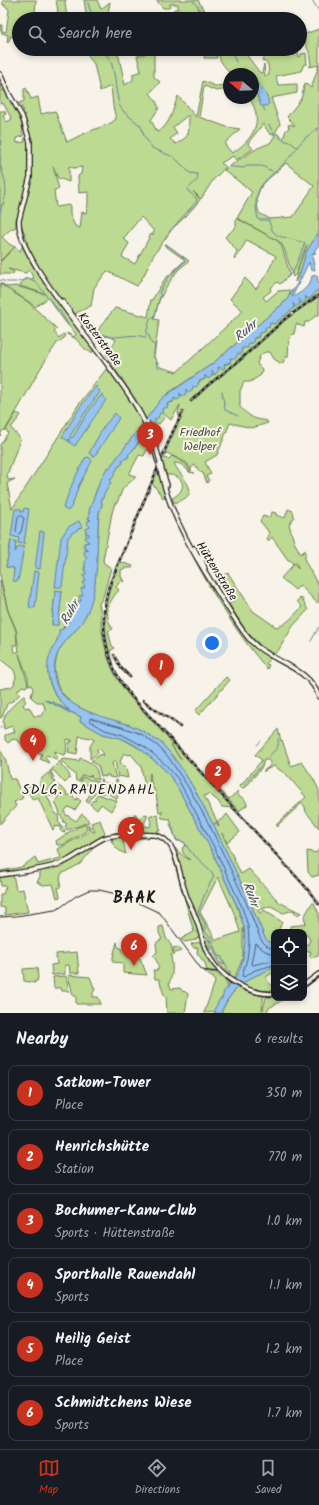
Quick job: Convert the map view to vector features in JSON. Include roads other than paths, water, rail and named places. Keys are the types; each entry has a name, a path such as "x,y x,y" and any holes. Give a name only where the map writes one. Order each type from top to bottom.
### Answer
{"main road":[{"name":"Kosterstraße","path":"0,74 9,94 22,116 29,136 30,176 18,224 26,245 37,268 54,295 127,387 146,422"},
{"name":"Hüttenstraße","path":"146,422 156,447 170,501 181,530 194,555 245,634 265,653 297,669"},
{"name":"Hüttenstraße","path":"170,501 205,568 249,636 264,650 313,680 319,691"},
{"path":"202,554 202,560 205,568"},
{"name":"Hüttenstraße","path":"305,674 313,684 319,697"},
{"path":"0,875 62,863 110,836 146,835 160,837 167,841 172,850 184,891 204,940 215,961 225,975 245,987 271,993"},
{"path":"307,982 319,973"}],"water":[{"path":"259,85 268,98 269,104 266,106 261,106 259,101"},
{"path":"319,232 319,245 315,250 315,254 314,252 312,256 315,270 311,270 309,262 292,297 305,289 310,283 312,276 317,275 319,290 308,299 305,296 306,300 301,304 299,299 300,304 295,307 293,303 294,308 274,324 270,323 269,328 266,327 264,329 266,329 265,332 259,333 259,336 254,338 253,343 249,343 248,348 242,348 241,354 237,354 235,359 230,358 231,362 224,364 225,368 223,369 218,367 219,370 215,375 212,371 212,376 208,379 205,375 205,379 199,381 196,387 193,386 192,391 188,393 186,389 186,394 182,396 180,393 180,398 177,400 174,398 174,401 167,404 168,407 162,409 163,413 160,413 158,418 154,419 156,421 145,432 128,455 129,457 122,460 123,463 118,467 112,479 110,479 111,482 104,493 103,498 101,499 102,504 99,513 97,566 94,592 82,622 58,652 54,668 55,682 61,693 70,701 93,714 130,725 162,742 185,774 213,824 216,823 214,825 265,938 271,944 271,969 249,979 242,984 230,996 221,1013 214,1013 216,1012 214,1010 220,999 222,999 224,991 235,979 240,969 245,942 244,927 238,908 211,849 174,781 164,769 133,744 121,738 103,734 80,721 81,717 44,700 53,702 70,711 53,691 48,675 49,659 58,638 59,630 63,629 65,625 68,624 78,601 81,601 79,596 83,595 81,588 85,588 83,583 86,581 83,575 86,573 84,568 85,560 88,557 85,557 84,551 89,550 86,548 84,549 84,543 89,542 85,537 90,535 88,533 86,535 86,529 90,527 87,523 91,520 88,519 90,516 88,514 90,513 90,506 92,506 91,505 100,481 107,468 109,468 162,398 212,364 286,301 297,284 306,252"},
{"path":"96,386 100,392 86,411 70,438 73,437 88,412 102,394 106,400 75,446 69,442 69,439 68,441 62,437 80,407"},
{"path":"115,413 119,418 94,457 89,453 104,426"},
{"path":"88,457 92,461 79,485 72,506 68,511 63,508 73,482 85,458"},
{"path":"24,508 29,509 24,544 18,543 19,538 11,536 15,509 21,509 23,512"},
{"path":"79,521 82,527 72,533 68,538 62,587 55,587 61,538 68,527"},
{"path":"40,531 44,532 40,569 35,568"},
{"path":"11,540 16,541 15,552 19,546 24,547 18,581 13,581 14,568 6,567"},
{"path":"34,571 39,572 35,608 29,607"},
{"path":"55,590 62,591 58,625 52,625"}],"waterway":[{"path":"87,0 91,12"},
{"path":"192,0 203,12"},
{"path":"312,0 319,11"},
{"path":"198,8 200,12"},
{"path":"107,56 111,61 119,105 124,112 141,126 144,136 152,148 171,156"},
{"path":"233,56 236,62"},
{"path":"263,107 265,111"},
{"path":"269,125 273,132"},
{"path":"315,130 319,128"},
{"path":"297,147 305,138 315,131"},
{"path":"278,136 281,139"},
{"path":"282,139 289,142"},
{"path":"0,140 0,145"},
{"path":"290,142 297,147"},
{"path":"289,158 296,149"},
{"path":"173,156 190,173 197,174 198,179 190,187"},
{"path":"269,220 258,219 256,198 262,184 288,159"},
{"path":"0,164 5,181 6,193 3,205"},
{"path":"233,167 244,168 246,166 261,166"},
{"path":"262,166 272,171"},
{"path":"169,232 197,201 188,189"},
{"path":"0,213 2,204"},
{"path":"269,221 276,235 282,237"},
{"path":"283,237 305,243 291,274"},
{"path":"166,244 186,259"},
{"path":"158,303 161,295 159,293 168,278 185,261"},
{"path":"283,281 290,274"},
{"path":"18,282 27,279"},
{"path":"28,279 35,281 45,293"},
{"path":"0,280 16,282"},
{"path":"45,294 61,313 69,326"},
{"path":"146,334 150,318 154,318 158,304"},
{"path":"90,335 96,334"},
{"path":"101,335 106,337 133,335 145,337"},
{"path":"146,336 149,335 151,343 155,345 154,351"},
{"path":"154,352 152,356 156,360 157,367 159,368"},
{"path":"222,391 225,410 238,416"},
{"path":"311,641 319,627"},
{"path":"266,759 277,748 279,742 278,739"},
{"path":"257,745 261,741"},
{"path":"0,765 2,760"},
{"path":"245,784 262,765"},
{"path":"170,824 177,841"},
{"path":"178,841 184,842 191,852 210,870"},
{"path":"211,871 214,876 206,891 198,912 205,924 205,933 213,938 213,945 216,953 218,956 222,957 230,972 230,976"},
{"path":"227,989 228,979"}],"tram line":[{"path":"0,917 55,910 76,896 89,890 99,890 121,895 160,913 202,970 218,972 231,984 248,992 271,996"},
{"path":"307,985 319,976"}],"railway":[{"path":"191,401 207,386 240,360 286,318 319,295"},
{"path":"183,412 172,433 109,586 105,601 104,630 110,659 123,685 132,697 304,885 319,904"},
{"path":"114,655 121,668 130,677"},
{"path":"143,700 180,727"}],"place":[{"name":"Bochumer-Kanu-Club","path":"150,455"},
{"name":"Satkom-Tower","path":"161,686"},
{"name":"Sporthalle Rauendahl","path":"33,761"},
{"name":"Henrichshütte","path":"218,792"},
{"name":"Heilig Geist","path":"131,850"},
{"name":"Schmidtchens Wiese","path":"134,966"}],"district":[{"name":"SDLG. RAUENDAHL","path":"89,789"},
{"name":"BAAK","path":"135,897"}],"water label":[{"name":"Ruhr","path":"245,330"},
{"name":"Ruhr","path":"69,612"},
{"name":"Ruhr","path":"252,894"}],"park label":[{"name":"Friedhof Welper","path":"200,439"}]}
